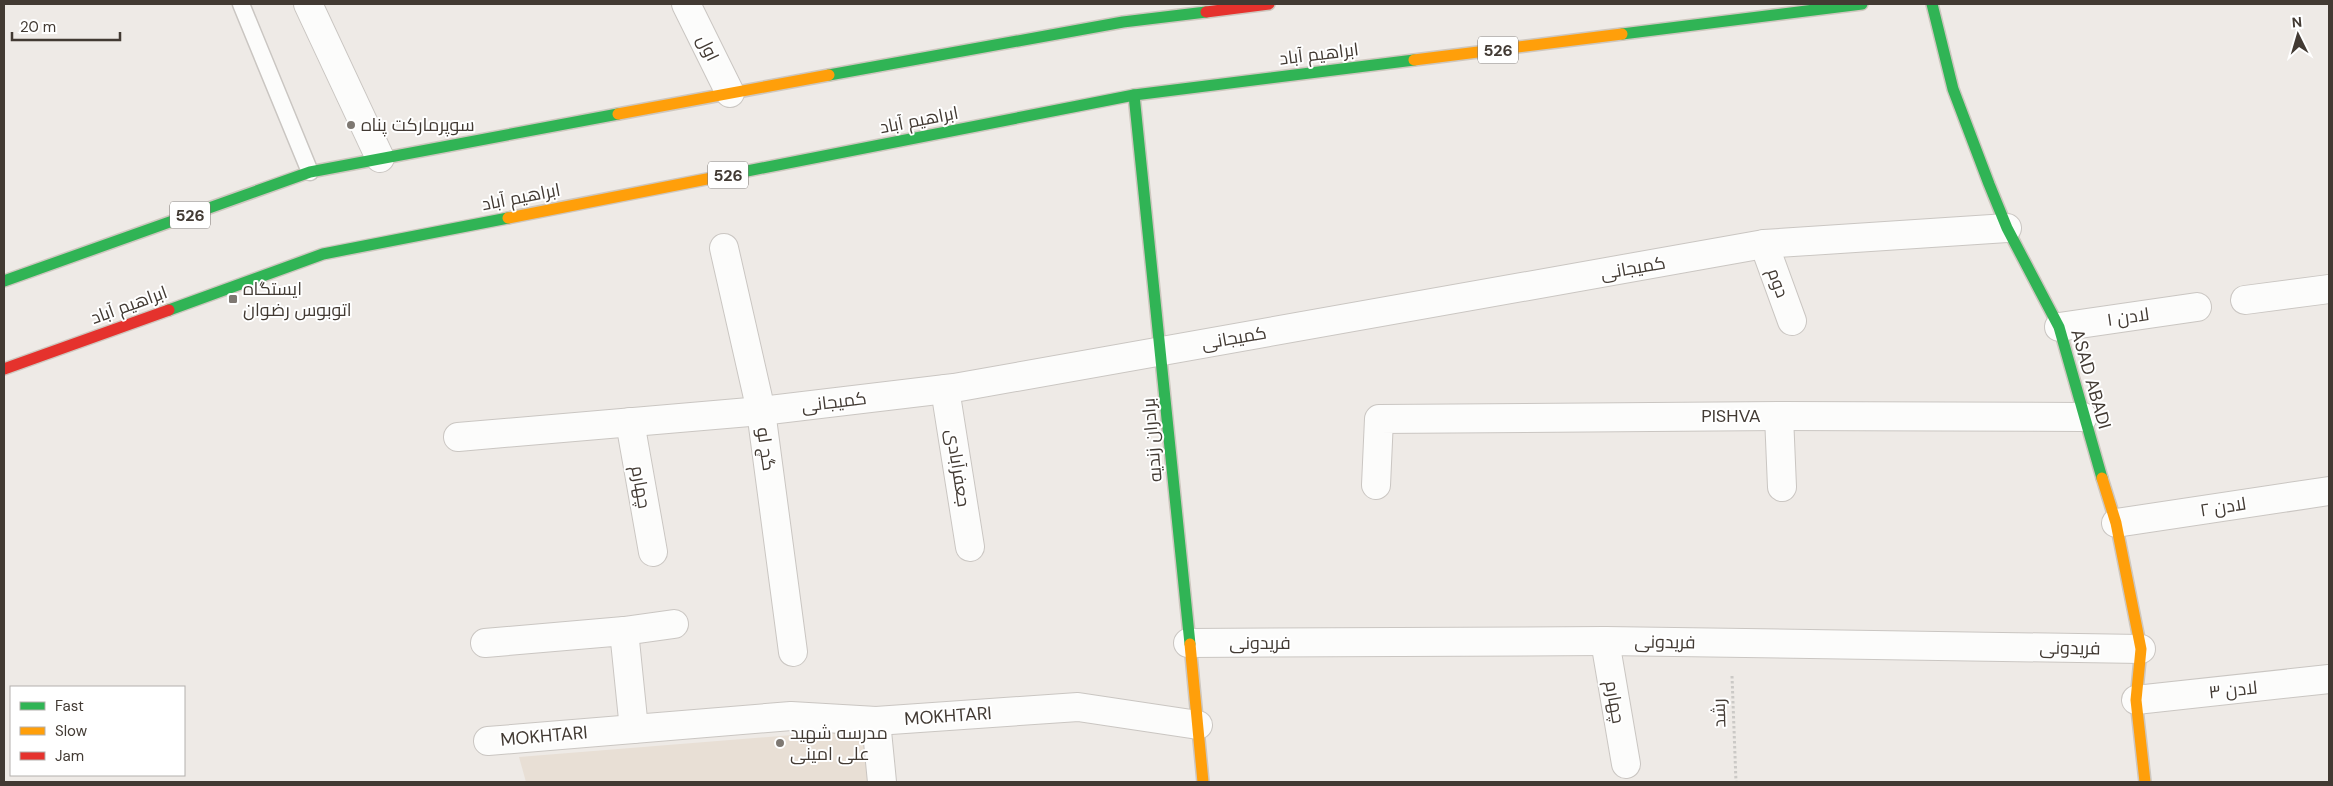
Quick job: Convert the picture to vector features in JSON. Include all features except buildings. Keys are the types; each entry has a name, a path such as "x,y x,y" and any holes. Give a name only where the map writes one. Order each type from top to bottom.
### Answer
{"main road":[{"name":"526","path":"4,281 310,172 1123,22 1270,4"},
{"name":"ابراهیم آباد","path":"4,369 322,254 1134,96 1862,4"},
{"name":"ASAD ABADI","path":"1932,4 1953,89 2007,228 2059,327 2083,417 2116,523 2141,649 2136,700 2145,782"},
{"name":"برادران زندیه","path":"1134,96 1203,782"}],"street":[{"path":"308,4 380,158"},
{"name":"اول","path":"686,4 730,93"},
{"name":"کمیجانی","path":"458,437 762,411 945,389 1764,244 2007,228"},
{"name":"دوم","path":"1764,244 1792,321"},
{"name":"گچ لو","path":"724,248 762,411 793,652"},
{"path":"2245,300 2329,289"},
{"name":"لادن ۱","path":"2059,327 2197,307"},
{"name":"جعفرآبادی","path":"945,389 970,547"},
{"path":"1779,416 1782,487"},
{"name":"PISHVA","path":"1376,484 1379,419 1779,416 2083,417"},
{"name":"چهارم","path":"630,422 653,552"},
{"name":"لادن ۲","path":"2116,523 2329,490"},
{"path":"485,643 624,631 674,624"},
{"path":"624,631 634,729"},
{"name":"فریدونی","path":"1188,644 1605,641 2141,649"},
{"name":"چهارم","path":"1605,641 1626,764"},
{"name":"لادن ۳","path":"2136,700 2329,679"},
{"name":"MOKHTARI","path":"488,741 791,716 876,721 1078,707 1198,725"},
{"path":"876,721 882,782"}],"lane":[{"path":"241,4 310,172"}],"path":[{"name":"رشد","path":"1731,643 1736,782"}],"shaded area":[{"name":"مدرسه شهید علی امینی","path":"866,729 871,782 526,782 519,757"}],"traffic: fast":[{"path":"1622,34 1862,4"},
{"path":"1932,4 1953,89 1989,184 2007,228 2059,327 2102,478"},
{"path":"829,75 1123,22 1206,12"},
{"path":"727,175 1134,95 1414,60"},
{"path":"1134,95 1190,644"},
{"path":"4,281 310,172 618,114"},
{"path":"169,310 323,254 508,218"}],"traffic: slow":[{"path":"1414,60 1622,34"},
{"path":"618,114 829,75"},
{"path":"508,218 727,175"},
{"path":"2102,478 2116,523 2141,649 2136,700 2145,782"},
{"path":"1190,644 1203,782"}],"traffic: jam":[{"path":"1206,12 1269,4"},
{"path":"4,369 169,310"}],"place":[{"name":"سوپرمارکت پناه","path":"351,125"},
{"name":"ایستگاه اتوبوس رضوان","path":"233,299"},
{"name":"مدرسه شهید علی امینی","path":"780,743"}]}
